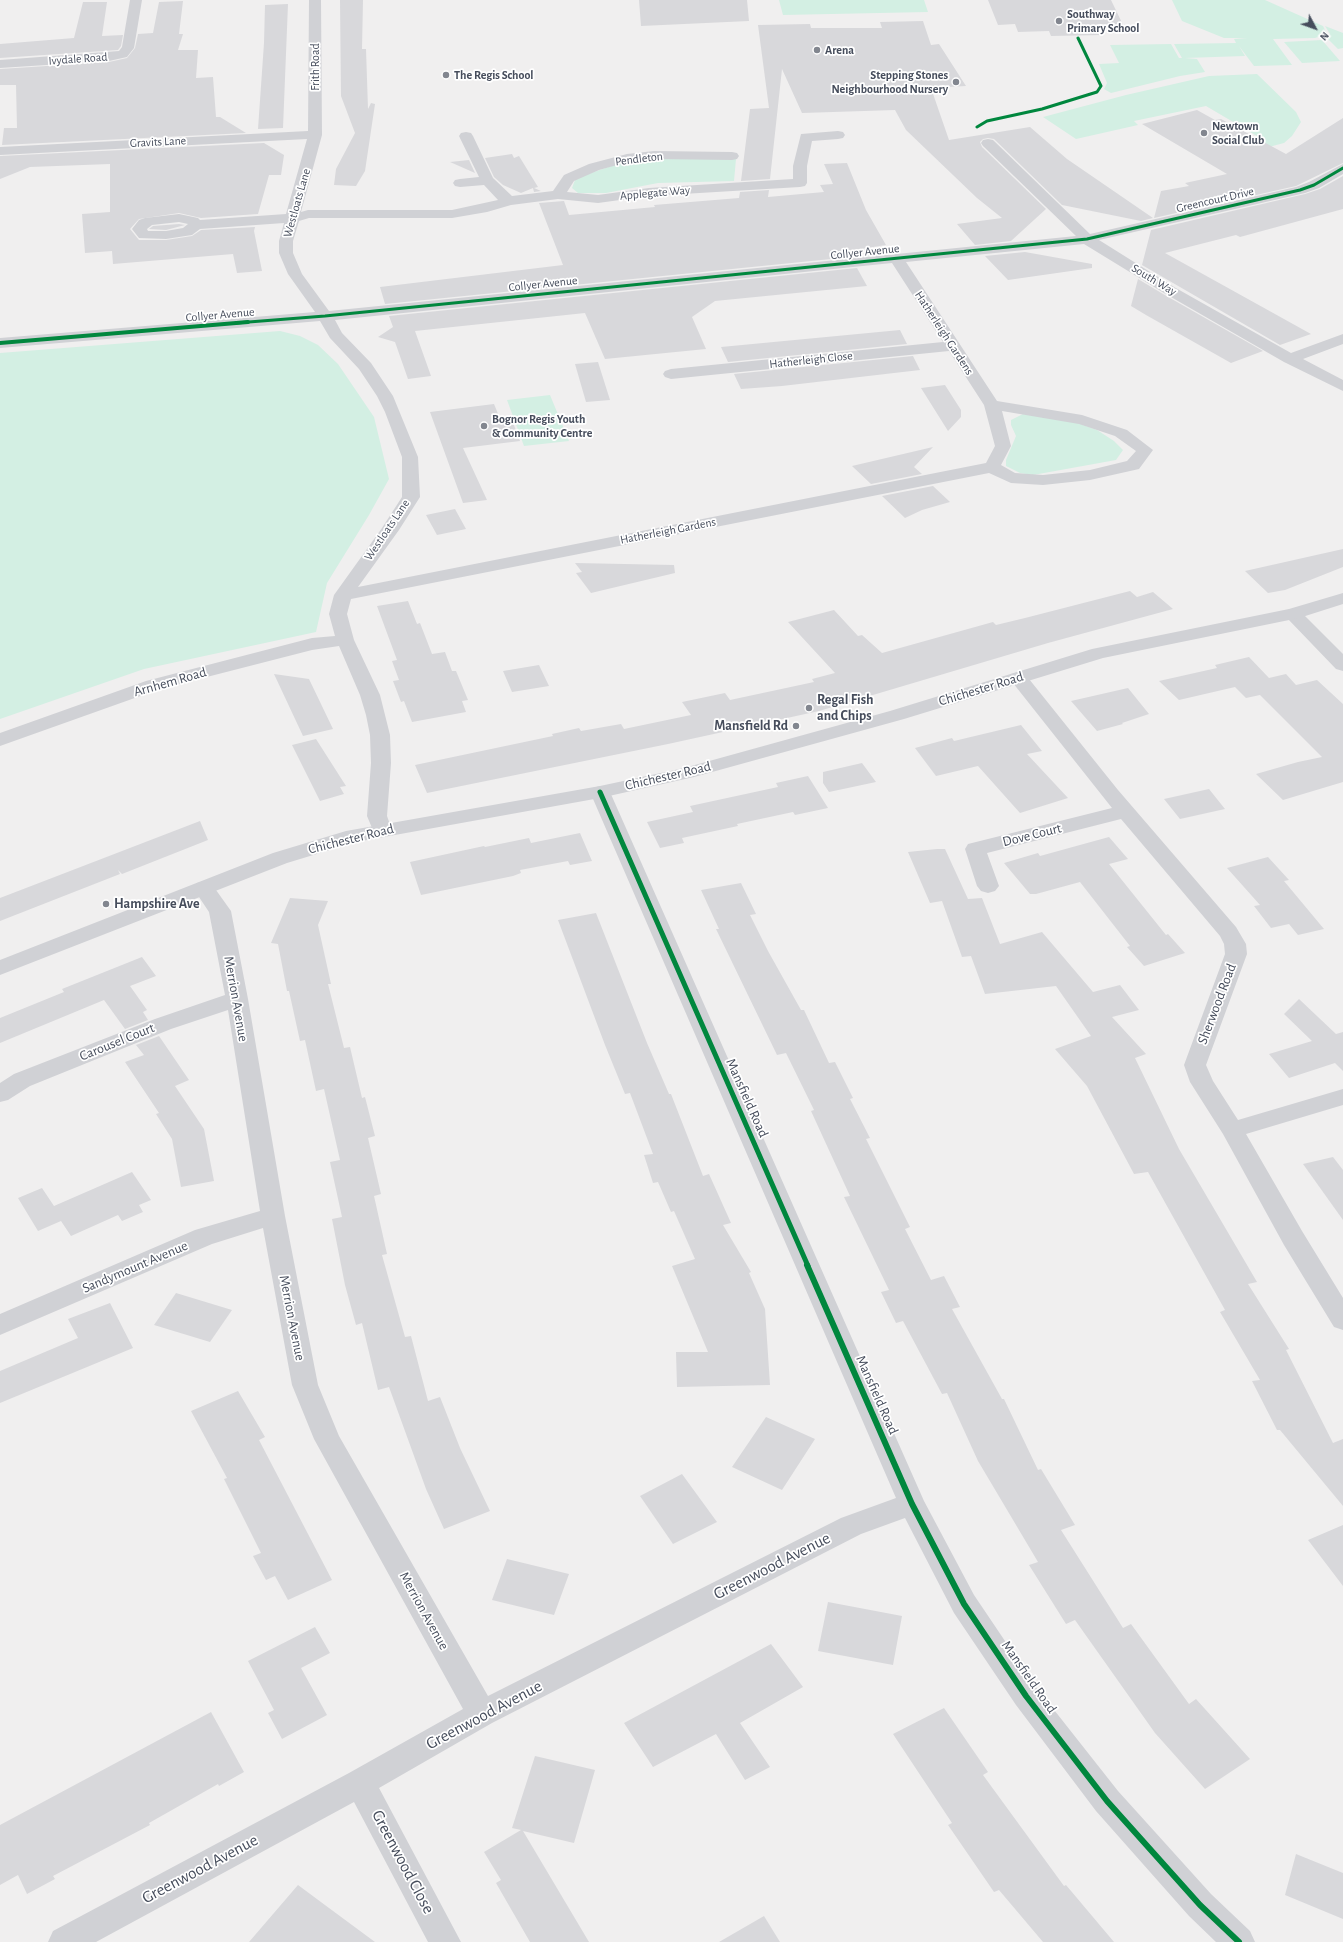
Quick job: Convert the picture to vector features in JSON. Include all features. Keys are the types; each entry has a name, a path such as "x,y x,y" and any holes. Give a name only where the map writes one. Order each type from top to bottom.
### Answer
{"street":[{"name":"Ivydale Road","path":"0,64 109,57 123,54 128,48 136,0"},
{"name":"Frith Road","path":"314,0 315,135"},
{"name":"Gravits Lane","path":"0,151 315,135"},
{"name":"Westloats Lane","path":"315,135 294,218 286,241 286,253 295,274 324,316 335,335 365,366 384,396 393,412 410,457 410,497 390,530 343,595 338,614 345,640 370,694 378,728 381,763 377,816 382,830"},
{"name":"Applegate Way","path":"196,225 294,218 308,214 452,214 487,208 510,201 558,195 598,199 664,191 804,188 800,166 806,137 838,135"},
{"path":"466,136 487,180 503,197 510,201"},
{"name":"South Way","path":"988,143 1087,239 1169,290 1290,360 1343,386"},
{"name":"Pendleton","path":"558,195 569,178 594,167 627,158 654,155 732,156"},
{"name":"Greencourt Drive","path":"1087,239 1300,190 1314,185 1343,168"},
{"path":"460,183 487,180"},
{"name":"Collyer Avenue","path":"0,343 324,316 1087,239"},
{"name":"Hatherleigh Gardens","path":"343,595 992,467 1002,446 992,405 952,346 897,259"},
{"path":"1290,360 1343,339"},
{"name":"Hatherleigh Close","path":"671,374 952,346"},
{"path":"992,405 1082,420 1121,433 1145,450 1133,465 1090,475 1043,480 1011,478 992,467"},
{"name":"Chichester Road","path":"0,968 280,858 353,836 600,792 688,772 772,750 1099,653 1293,614 1343,598"},
{"path":"1293,614 1343,665"},
{"name":"Arnhem Road","path":"0,740 153,685 312,644 345,640"},
{"name":"Sherwood Road","path":"1018,678 1126,811 1228,932 1235,944 1236,954 1201,1045 1195,1065 1202,1082 1232,1130 1293,1238 1343,1320"},
{"name":"Mansfield Road","path":"600,792 912,1504 964,1604 1026,1696 1107,1801 1200,1905 1239,1942"},
{"name":"Dove Court","path":"988,886 975,849 1126,811"},
{"name":"Merrion Avenue","path":"204,888 220,911 237,999 273,1216 305,1385 327,1439 482,1714"},
{"name":"Carousel Court","path":"0,1094 22,1080 163,1024 237,999"},
{"path":"1232,1130 1343,1097"},
{"name":"Sandymount Avenue","path":"0,1325 204,1237 273,1216"},
{"name":"Greenwood Avenue","path":"64,1942 360,1783 482,1714 851,1526 912,1504"},
{"name":"Greenwood Close","path":"360,1783 445,1942"}],"green space":[{"path":"779,0 924,0 928,12 783,15"},
{"path":"1172,0 1265,0 1323,26 1327,34 1315,38 1273,39 1292,65 1254,66 1239,46 1245,56 1185,58 1197,59 1205,72 1180,76 1111,93 1104,89 1107,83 1099,64 1119,63 1110,45 1171,44 1179,58 1182,58 1174,44 1236,43 1234,39 1247,38 1224,38 1182,21"},
{"path":"1325,26 1343,33 1343,48 1338,49 1326,37 1330,34"},
{"path":"1322,40 1340,61 1302,63 1284,42"},
{"path":"1257,74 1296,112 1301,122 1292,136 1284,143 1265,148 1257,136 1206,106 1134,121 1138,125 1076,139 1043,117 1126,95 1209,76"},
{"path":"647,159 736,159 734,181 658,183 606,193 578,193 572,188 575,180 585,175 623,162"},
{"path":"280,331 300,336 318,345 338,364 374,417 389,479 369,515 327,583 316,632 144,669 0,719 0,353"},
{"path":"550,395 569,441 524,446 507,400"},
{"path":"1023,414 1075,422 1097,430 1114,441 1123,450 1116,460 1033,475 1020,473 1006,466 1006,460 1016,436 1011,425 1011,420"}],"building":[{"path":"340,0 363,0 362,49 366,49 368,109 371,103 375,104 365,171 356,186 334,185 336,169 355,133 341,96"},
{"path":"639,0 747,0 749,21 641,26"},
{"name":"Southway Primary School","path":"988,0 1111,0 1125,29 1098,30 1101,35 1051,36 1049,31 1018,32 1015,24 998,25"},
{"path":"183,1 179,34 183,34 178,50 198,50 196,78 213,77 216,117 220,117 246,133 2,145 4,128 17,128 16,85 0,85 0,69 109,62 127,58 135,48 138,34 153,33 159,2"},
{"path":"83,2 107,2 102,36 123,35 121,46 118,50 0,58 0,44 74,38"},
{"path":"288,4 283,128 258,129 265,5"},
{"path":"923,21 931,45 939,44 966,86 931,88 949,140 1030,127 1067,159 1153,218 1141,221 1062,205 994,139 988,138 983,139 980,142 982,147 1046,209 1011,241 975,245 957,224 1002,218 977,198 906,130 895,110 802,113 782,69 770,179 741,181 750,109 769,108 758,25 810,24 811,28 882,28 880,22"},
{"path":"1197,110 1215,120 1221,119 1286,154 1343,118 1343,163 1296,186 1154,218 1161,191 1189,186 1185,183 1227,174 1142,124"},
{"path":"264,143 284,155 281,175 269,175 258,214 201,218 179,213 139,219 130,229 139,240 166,240 192,236 201,230 255,227 254,231 262,271 237,273 233,254 113,264 112,251 85,253 82,214 110,212 110,164 30,167 0,179 0,156"},
{"path":"512,154 514,158 519,156 538,187 534,188 541,191 534,192 533,188 521,193 503,185 494,177 485,158"},
{"path":"469,160 475,173 450,162"},
{"path":"847,163 866,210 886,245 847,251 851,257 385,304 380,287 563,265 539,203 564,201 569,215 655,207 654,205 739,198 740,192 769,190 768,197 824,192 820,185 833,184 824,164"},
{"path":"1343,176 1343,209 1240,237 1236,235 1165,253 1311,334 1280,345 1142,265 1151,230 1305,194 1320,189"},
{"path":"185,225 166,230 149,229 153,226"},
{"path":"1025,252 1092,264 1092,268 1008,280 985,256"},
{"path":"857,268 867,286 715,301 692,317 706,349 605,359 585,313 415,331 431,376 408,379 395,342 378,337 393,327 389,316"},
{"path":"1138,279 1263,351 1231,363 1146,315 1131,306"},
{"path":"900,330 907,344 728,362 721,347"},
{"path":"913,356 920,370 782,386 741,389 734,374"},
{"path":"598,362 610,400 586,402 575,364"},
{"path":"945,385 961,410 961,417 948,431 921,388"},
{"name":"Bognor Regis Youth & Community Centre","path":"494,404 501,421 512,420 520,441 463,448 487,500 463,503 430,412"},
{"path":"933,447 914,467 922,474 871,484 852,466"},
{"path":"933,486 950,502 922,510 905,518 882,496"},
{"path":"455,509 466,529 437,535 426,515"},
{"path":"1343,549 1343,567 1285,590 1268,593 1245,571"},
{"path":"575,563 674,565 675,573 591,593 576,573 582,572"},
{"path":"1130,591 1137,597 1153,592 1173,609 1048,643 819,711 668,744 427,793 415,765 553,736 552,734 579,728 581,731 621,724 624,729 691,715 682,702 725,693 730,700 814,682 812,679 835,673 788,622 834,610 858,636 862,635 882,653 993,622 996,625"},
{"path":"408,601 417,624 420,623 432,654 445,652 452,671 456,671 468,700 462,701 466,712 412,722 404,701 401,702 393,681 399,680 392,661 397,660 377,606"},
{"path":"1249,657 1269,678 1286,674 1296,685 1317,680 1343,704 1343,782 1283,800 1256,774 1322,757 1260,695 1246,698 1235,687 1179,700 1159,681 1217,668 1215,665"},
{"path":"539,665 549,686 512,692 503,671"},
{"path":"274,674 309,679 333,729 303,736"},
{"path":"1128,688 1149,714 1122,723 1123,724 1097,731 1071,701"},
{"path":"1021,725 1042,751 1027,754 1068,798 1020,813 978,766 936,776 915,748 952,738 954,741"},
{"path":"316,739 346,786 340,787 344,794 320,801 292,745"},
{"path":"862,763 876,782 829,792 823,783 823,772"},
{"path":"808,776 828,808 795,815 793,812 737,824 738,826 682,838 684,843 660,848 647,822 693,812 690,806 778,787 776,783"},
{"path":"1209,789 1225,809 1180,819 1164,799"},
{"path":"200,821 208,840 122,874 118,870 120,874 0,921 0,898"},
{"path":"580,833 592,861 570,865 568,861 520,870 521,873 513,876 421,895 410,862 529,838 531,843"},
{"path":"1109,837 1128,859 1109,864 1166,935 1168,934 1185,953 1144,966 1127,947 1130,946 1080,882 1036,894 1030,894 1004,863 1038,853 1040,856"},
{"path":"945,849 968,899 982,898 1000,944 1042,932 1093,992 1120,985 1139,1010 1112,1017 1146,1054 1135,1058 1179,1149 1257,1282 1248,1284 1289,1349 1286,1350 1333,1443 1343,1439 1343,1506 1280,1430 1277,1430 1252,1381 1260,1380 1220,1312 1225,1310 1148,1172 1134,1174 1087,1086 1055,1049 1091,1036 1056,986 985,994 971,956 962,957 942,901 930,903 908,852"},
{"path":"1268,857 1289,880 1284,881 1324,929 1298,935 1289,924 1271,928 1254,906 1260,905 1227,868"},
{"path":"741,883 756,914 750,915 768,951 801,1010 804,1010 829,1063 835,1062 853,1098 850,1099 870,1138 866,1139 910,1227 905,1229 931,1280 944,1276 960,1307 952,1309 1002,1399 1004,1399 1038,1470 1041,1469 1075,1525 1061,1530 1123,1628 1131,1624 1189,1704 1196,1699 1250,1759 1205,1789 1155,1733 1075,1620 1066,1624 1029,1565 1038,1562 978,1461 947,1393 942,1394 903,1321 896,1323 881,1292 889,1290 844,1197 850,1196 811,1111 814,1110 786,1053 777,1055 716,929 719,929 701,890"},
{"path":"290,898 328,901 318,925 331,984 328,984 344,1048 350,1047 362,1098 365,1097 375,1136 368,1138 381,1194 374,1196 387,1254 382,1255 405,1337 411,1336 428,1401 440,1397 460,1448 490,1511 444,1529 426,1489 389,1387 378,1390 362,1323 356,1325 345,1285 332,1219 342,1217 330,1162 340,1160 324,1089 316,1091 305,1040 300,1041 289,991 287,991 278,944 271,943"},
{"path":"596,913 647,1043 669,1094 671,1094 703,1176 709,1174 731,1223 723,1225 751,1272 749,1273 765,1309 770,1385 677,1387 676,1352 708,1352 672,1266 695,1259 674,1211 671,1212 658,1182 653,1183 644,1155 653,1154 630,1093 625,1094 605,1045 558,920"},
{"path":"142,957 156,976 130,986 147,1010 143,1012 148,1020 125,1029 104,1000 0,1043 0,1018 64,992 62,989"},
{"path":"1299,999 1336,1034 1343,1032 1343,1071 1335,1063 1289,1078 1269,1054 1312,1041 1284,1014"},
{"path":"159,1036 189,1080 175,1086 204,1129 214,1181 181,1187 172,1139 156,1114 159,1113 125,1062 144,1055 136,1045"},
{"path":"1333,1157 1343,1170 1343,1220 1303,1164"},
{"path":"132,1172 151,1200 139,1205 143,1212 122,1221 118,1215 71,1236 61,1221 38,1231 18,1198 42,1188 54,1206"},
{"path":"176,1293 232,1310 210,1342 154,1325"},
{"path":"110,1303 133,1348 0,1403 0,1371 78,1338 68,1319"},
{"path":"238,1391 265,1437 259,1440 332,1580 288,1600 275,1576 266,1580 253,1556 261,1553 224,1479 227,1478 191,1411"},
{"path":"766,1417 815,1439 782,1490 732,1467"},
{"path":"682,1474 717,1522 673,1544 640,1496"},
{"path":"1343,1525 1343,1586 1308,1540"},
{"path":"507,1559 569,1574 554,1615 492,1600"},
{"path":"828,1602 902,1616 893,1665 818,1651"},
{"path":"315,1627 330,1653 301,1668 327,1715 282,1739 268,1713 274,1710 248,1661"},
{"path":"771,1644 803,1687 740,1723 770,1767 745,1780 716,1734 653,1767 624,1723"},
{"path":"944,1708 988,1772 983,1775 1064,1886 1066,1885 1114,1942 1043,1942 999,1890 994,1892 948,1825 952,1823 893,1734"},
{"path":"211,1712 244,1772 219,1786 218,1784 149,1823 150,1825 53,1876 55,1879 27,1894 18,1875 0,1885 0,1825"},
{"path":"535,1756 595,1770 574,1843 523,1831 589,1942 530,1942 496,1883 501,1880 484,1852 521,1830 512,1828"},
{"path":"1296,1854 1343,1873 1343,1919 1285,1895"},
{"path":"298,1885 329,1908 375,1942 249,1942"},
{"path":"764,1916 780,1942 719,1942"}],"cycle path":[{"path":"977,127 987,121 1042,109 1097,92 1101,86 1078,38"},
{"path":"0,343 325,316 1087,239 1300,190 1314,185 1343,168"},
{"path":"600,792 912,1504 964,1604 1026,1696 1107,1801 1200,1905 1239,1942"}],"place":[{"name":"Southway Primary School","path":"1059,21"},
{"name":"Arena","path":"817,50"},
{"name":"The Regis School","path":"446,75"},
{"name":"Stepping Stones Neighbourhood Nursery","path":"956,82"},
{"name":"Newtown Social Club","path":"1204,133"},
{"name":"Bognor Regis Youth & Community Centre","path":"484,426"},
{"name":"Regal Fish and Chips","path":"809,708"},
{"name":"Mansfield Rd","path":"796,726"},
{"name":"Hampshire Ave","path":"106,904"}]}
